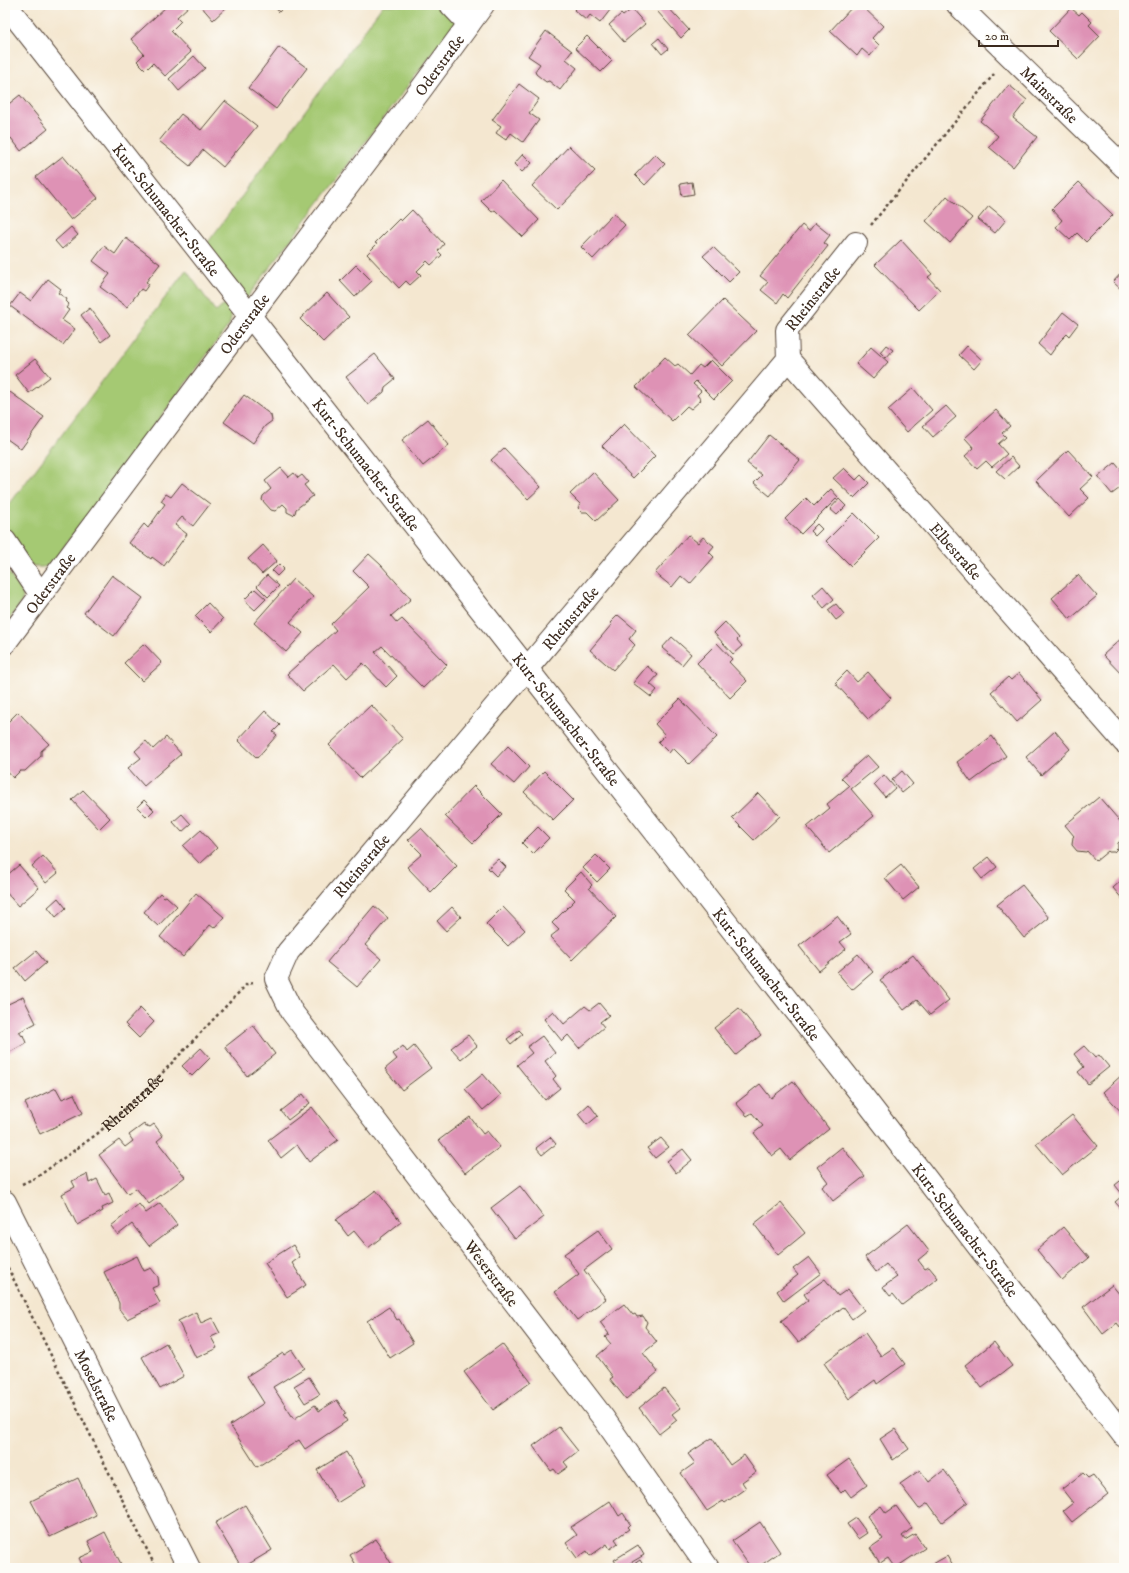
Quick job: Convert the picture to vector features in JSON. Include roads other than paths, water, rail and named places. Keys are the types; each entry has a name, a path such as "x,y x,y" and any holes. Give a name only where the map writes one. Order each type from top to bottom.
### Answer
{"street":[{"name":"Kurt-Schumacher-Straße","path":"6,5 200,252 249,317 856,1088 1124,1436"},
{"path":"451,5 469,24"},
{"name":"Oderstraße","path":"5,643 483,5"},
{"name":"Mainstraße","path":"958,5 1124,167"},
{"name":"Rheinstraße","path":"276,979 288,952 788,359 787,330 856,243"},
{"name":"Elbestraße","path":"788,359 1124,742"},
{"path":"5,541 41,595"},
{"name":"Weserstraße","path":"276,979 292,1012 604,1419 708,1568"},
{"name":"Moselstraße","path":"11,1194 189,1568"}]}
